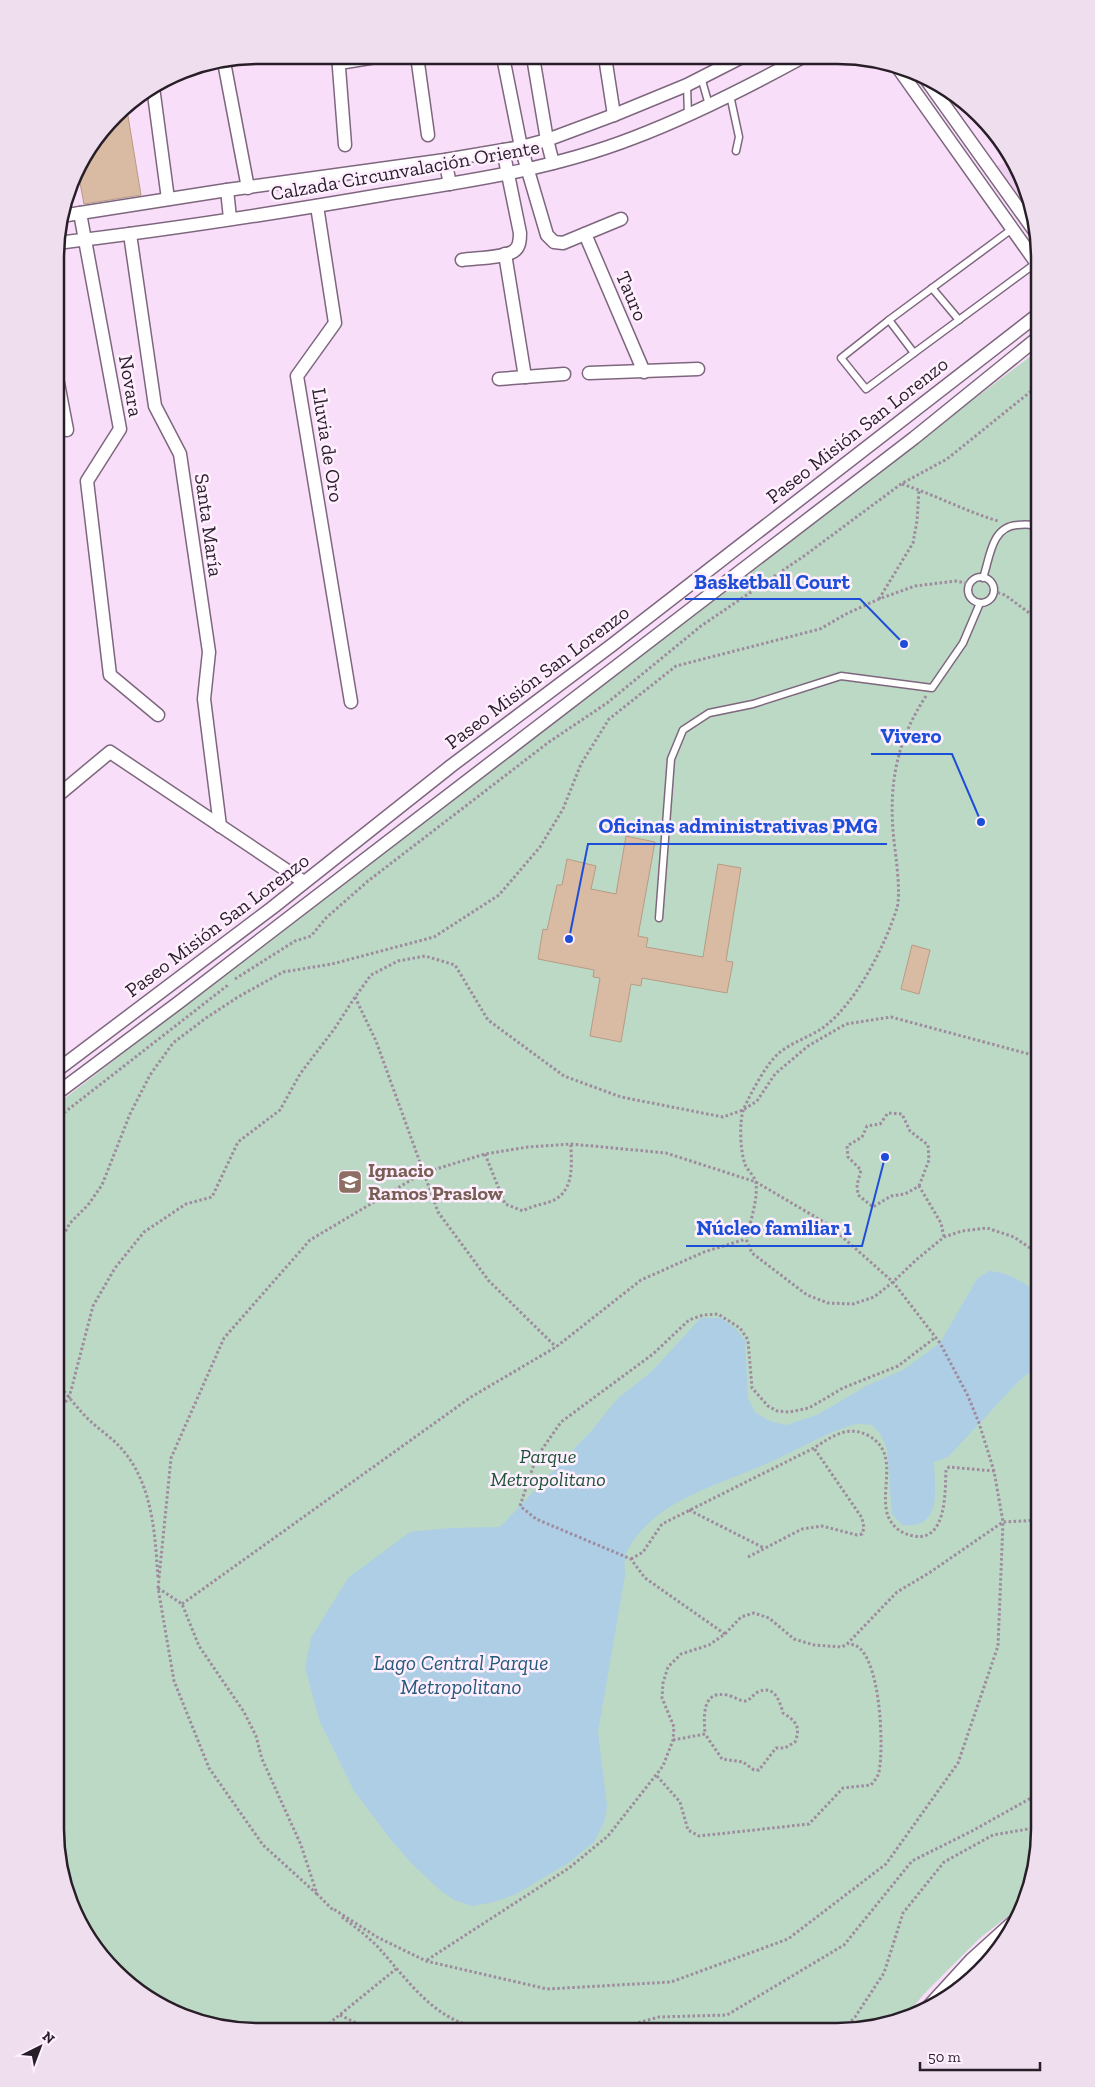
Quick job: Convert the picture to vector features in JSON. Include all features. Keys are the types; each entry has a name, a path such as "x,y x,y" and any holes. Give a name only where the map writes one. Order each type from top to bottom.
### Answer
{"street":[{"path":"338,64 345,145"},
{"path":"418,64 428,135"},
{"path":"505,64 521,147 547,235 554,242 563,243 621,219"},
{"path":"534,64 547,140 553,163"},
{"path":"606,64 614,115"},
{"name":"Calzada Circunvalación Oriente","path":"68,215 227,190 445,160 521,147 547,140 614,115 687,85 728,64"},
{"name":"Calzada Circunvalación Oriente","path":"64,242 317,206 528,170 632,139 709,106 789,64"},
{"path":"225,66 248,188"},
{"path":"903,75 1031,255"},
{"path":"936,91 1026,210"},
{"path":"154,94 168,199"},
{"path":"462,260 505,254 514,251 519,246 520,233 503,150"},
{"path":"445,160 450,184"},
{"path":"227,190 230,218"},
{"name":"Lluvia de Oro","path":"317,206 335,323 297,376 351,702"},
{"name":"Novara","path":"80,213 120,429 87,481 110,675 158,715"},
{"name":"Santa María","path":"130,234 155,406 180,454 209,652 204,698 220,826"},
{"name":"Tauro","path":"585,234 644,372"},
{"path":"505,254 525,377"},
{"name":"Paseo Misión San Lorenzo","path":"64,1065 304,882 451,766 612,645 1031,320"},
{"name":"Paseo Misión San Lorenzo","path":"64,1088 178,1003 914,438 1031,343"},
{"path":"589,373 698,369"},
{"path":"498,379 564,374"},
{"path":"64,416 67,430"},
{"path":"64,787 110,752 304,882"},
{"path":"947,1990 973,1961 998,1938"}],"lane":[{"path":"701,77 709,106"},
{"path":"687,85 688,115"},
{"path":"730,95 739,137 736,151"},
{"path":"1012,229 841,358 866,389 959,320 1031,270"},
{"path":"932,288 959,320"},
{"path":"889,320 914,353"},
{"path":"983,578 991,546 999,534 1011,526 1031,524"},
{"path":"659,918 671,759 683,730 709,713 753,704 842,676 932,688 963,643 980,603 990,598 994,591 992,583 983,578 976,578 968,588 970,596 980,603"}],"path":[{"path":"64,1113 235,979 295,941 311,936 326,918 368,881 549,742 607,703 702,626 804,556 901,484 947,459 1031,391"},
{"path":"901,484 948,501 967,511 1011,526"},
{"path":"879,599 913,543 919,490"},
{"path":"64,1234 70,1223 88,1205 102,1185 130,1114 150,1075 174,1043 238,996 283,972 332,964 434,936 499,895 540,847 563,809 581,764 609,719 676,666 820,629 879,599 915,586 956,581 970,584"},
{"path":"994,591 1005,595 1031,614"},
{"path":"932,688 915,714 903,740 894,770 892,795 893,832 897,866 897,906 887,932 863,981 846,1006 824,1027 778,1054 757,1083 743,1110 741,1139 745,1164 756,1182 753,1213 746,1239 752,1253 807,1295 828,1303 853,1304 874,1297 944,1237 962,1231 987,1228 1014,1237 1031,1249"},
{"path":"64,1404 69,1398 93,1306 115,1268 144,1232 186,1204 212,1197 238,1142 280,1110 300,1074 335,1028 371,975 398,961 425,956 455,965 488,1020 564,1076 621,1097 714,1115 723,1116 743,1110 757,1101 775,1074 808,1046 846,1024 892,1017 1031,1055"},
{"path":"355,996 376,1042 438,1212 489,1281 556,1347"},
{"path":"888,1114 902,1114 910,1131 928,1145 929,1160 919,1186 905,1194 891,1196 873,1207 858,1195 857,1185 861,1170 848,1157 848,1146 862,1137 867,1126 880,1124 888,1114"},
{"path":"485,1154 505,1204 523,1211 533,1205 556,1199 570,1183 571,1144"},
{"path":"158,1588 171,1458 224,1338 310,1240 423,1174 485,1154 528,1147 571,1144 666,1153 756,1182 830,1225 893,1282 936,1337 968,1396 979,1423 994,1472 1003,1522 998,1646 958,1763 886,1864 788,1939 671,1982 547,1990 426,1961 377,1938 332,1908"},
{"path":"919,1186 941,1223 944,1237"},
{"path":"182,1604 471,1397 556,1347 641,1280 704,1252 746,1239"},
{"path":"726,1634 644,1578 630,1558 536,1518 520,1506 536,1458 561,1422 653,1354 689,1320 704,1315 718,1314 740,1328 748,1340 752,1388 768,1406 777,1411 789,1412 809,1408 843,1388 898,1366 936,1337"},
{"path":"64,1391 90,1421 109,1436 135,1466 144,1486 155,1539 158,1588 174,1681 209,1768 263,1845 376,1945 396,1969 428,2001 451,2019 464,2023"},
{"path":"630,1558 643,1552 662,1524 814,1448 835,1434 850,1430 864,1433 881,1444 886,1458 888,1518 905,1534 918,1537 931,1532 939,1523 944,1508 946,1470 949,1467 994,1472"},
{"path":"748,1557 802,1529 822,1526 858,1535 862,1534 864,1528 862,1518 814,1448"},
{"path":"689,1510 765,1548"},
{"path":"426,1961 569,1868 608,1836 663,1766 674,1740 674,1726 662,1698 663,1683 668,1667 681,1654 709,1645 726,1634 741,1618 754,1613 769,1618 794,1639 814,1645 842,1647 897,1592 929,1573 1003,1522 1031,1520"},
{"path":"158,1588 182,1604 199,1646 231,1692 256,1736 262,1759 301,1845 317,1894"},
{"path":"656,1776 680,1802 688,1830 698,1836 809,1824 843,1788 871,1785 879,1774 883,1738 874,1674 863,1652 855,1645 847,1644"},
{"path":"765,1690 779,1698 783,1713 792,1719 797,1725 798,1731 795,1742 786,1748 776,1748 759,1770 754,1770 743,1762 722,1759 704,1734 703,1713 710,1700 717,1695 724,1694 744,1701 750,1699 757,1692 765,1690"},
{"path":"674,1740 704,1734"},
{"path":"637,2023 658,2017 727,2015 844,1945 912,1861 1031,1799"},
{"path":"849,2023 884,1974 903,1913 944,1862 993,1835 1031,1829"},
{"path":"330,2023 396,1969"},
{"path":"340,2015 356,2023"}],"shaded area":[{"path":"1006,162 1017,183 1025,207 995,167"}],"green space":[{"name":"Parque Metropolitano","path":"1031,356 1031,1842 1028,1867 1017,1904 1012,1913 980,1938 924,1994 912,2009 888,2017 863,2022 245,2023 220,2020 183,2009 139,1983 120,1967 104,1948 78,1904 70,1880 65,1855 64,1099"}],"water":[{"name":"Lago Central Parque Metropolitano","path":"989,1271 996,1272 1010,1276 1031,1288 1031,1371 1018,1382 948,1457 934,1462 934,1506 924,1521 915,1525 902,1525 892,1514 887,1449 881,1435 872,1425 861,1424 848,1426 826,1435 770,1462 698,1492 664,1511 636,1537 626,1555 625,1576 598,1732 607,1806 604,1823 594,1842 570,1862 516,1894 494,1902 473,1906 454,1900 440,1890 413,1865 392,1841 354,1791 320,1722 305,1668 311,1638 348,1578 410,1532 449,1528 500,1527 593,1429 617,1399 651,1372 701,1318 721,1318 736,1329 745,1340 748,1399 756,1413 770,1421 786,1425 817,1415 868,1385 903,1370 940,1343 977,1279"}],"building":[{"path":"128,114 141,195 84,204 80,180 96,150 120,120"},
{"path":"626,836 655,842 638,936 648,938 646,947 703,957 718,864 741,868 726,961 733,962 727,993 642,978 641,986 631,984 621,1042 590,1036 600,978 593,977 594,970 538,959 543,929 547,930 557,885 562,885 567,859 596,866 591,889 616,894"},
{"path":"912,945 930,950 919,994 901,989"}],"place":[{"name":"Basketball Court","path":"904,644"},
{"name":"Vivero","path":"981,822"},
{"name":"Oficinas administrativas PMG","path":"569,939"},
{"name":"Núcleo familiar 1","path":"885,1157"},
{"name":"Ignacio Ramos Praslow","path":"350,1182"}]}
